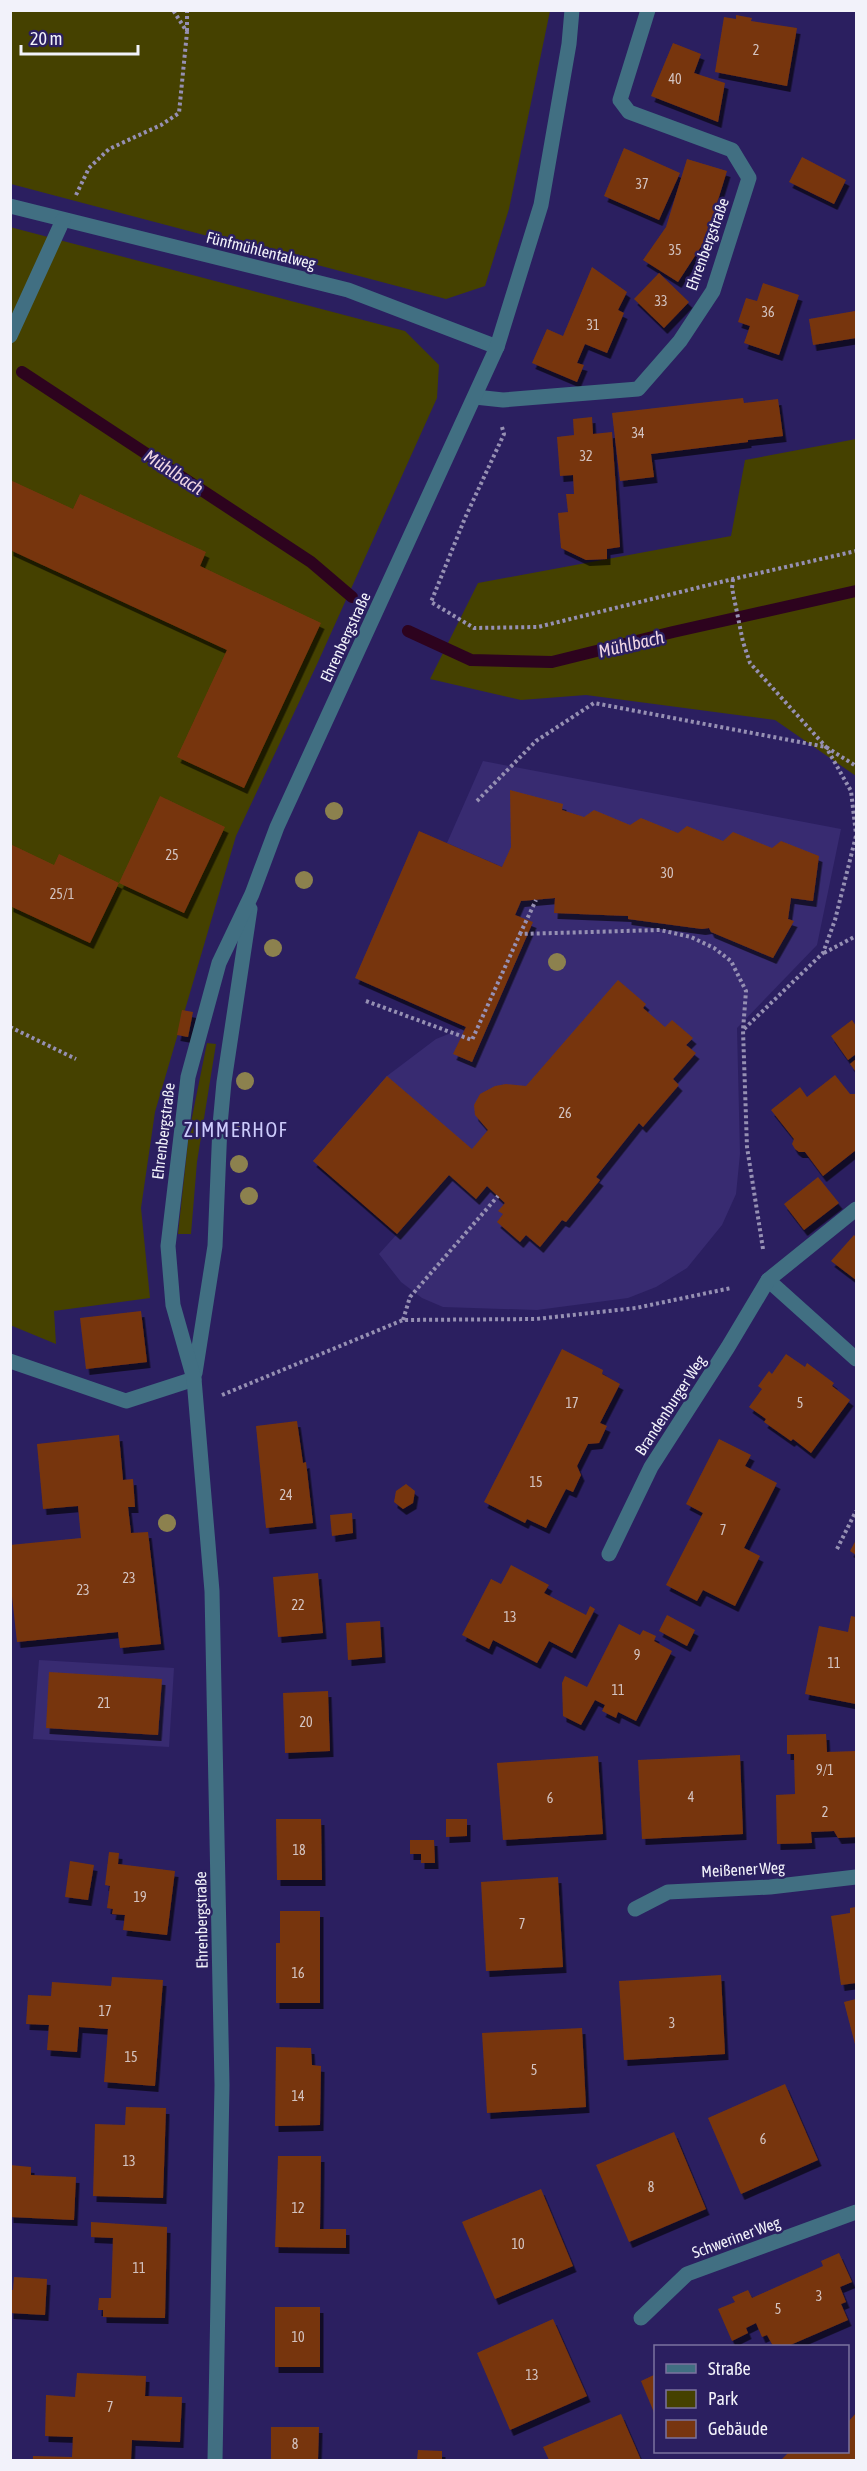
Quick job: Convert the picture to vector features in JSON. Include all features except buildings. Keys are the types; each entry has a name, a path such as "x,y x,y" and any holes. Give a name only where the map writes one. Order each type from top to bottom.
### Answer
{"street":[{"name":"Ehrenbergstraße","path":"214,2460 222,2085 213,1592 194,1379 173,1305 168,1246 188,1077 219,963 252,894 277,827 497,347 542,205 570,44 572,10"},
{"name":"Ehrenbergstraße","path":"475,397 503,400 638,389 680,341 713,291 749,178 732,150 629,112 620,100 648,10"},
{"name":"Fünfmühlentalweg","path":"10,206 348,290 497,347"},
{"path":"10,336 63,220"},
{"name":"Ehrenbergstraße","path":"194,1379 215,1246 224,1082 252,894"},
{"name":"Brandenburger Weg","path":"609,1554 651,1467 768,1280 856,1209"},
{"path":"768,1280 856,1359"},
{"path":"10,1360 126,1401 194,1379"},
{"name":"Meißener Weg","path":"635,1909 668,1892 770,1887 856,1877"},
{"name":"Schweriner Weg","path":"641,2318 687,2274 856,2212"}],"path":[{"path":"172,10 187,32"},
{"path":"63,220 89,168 109,149 161,125 179,113 187,10"},
{"path":"475,397 498,411 504,434 465,518 431,602 474,627 538,627 856,551"},
{"path":"733,579 732,588 743,642 750,663 825,747 851,791 856,835 835,920 823,953"},
{"path":"477,801 536,741 594,703 825,747 856,766"},
{"path":"366,1001 472,1040 536,900"},
{"path":"196,1406 403,1320 536,1319 636,1308 768,1280 747,1147 744,1030 746,992 731,961 714,948 691,937 660,930 520,934"},
{"path":"744,1030 823,953 856,936"},
{"path":"10,1027 76,1059"},
{"path":"403,1320 410,1297 498,1196"},
{"path":"837,1549 856,1511"}],"shaded area":[{"path":"483,761 841,829 817,945 737,1028 740,1154 736,1194 722,1225 687,1268 656,1287 628,1298 537,1310 443,1307 422,1298 401,1282 379,1254 397,1234 313,1161 387,1076 436,1039 466,1027 530,879 447,843"},
{"path":"39,1660 174,1668 169,1747 33,1739"}],"green space":[{"path":"10,11 550,11 509,209 485,286 446,299 11,184"},
{"path":"10,227 405,331 439,365 437,398 318,662 236,836 155,1112 141,1208 150,1298 54,1311 56,1344 10,1325"},
{"path":"856,439 856,776 775,720 586,695 521,700 430,679 478,583 731,536 745,460"},
{"path":"207,1043 216,1044 197,1162 191,1234 178,1234 189,1132"}],"waterway":[{"name":"Mühlbach","path":"22,372 311,562 352,597"},
{"name":"Mühlbach","path":"408,631 471,660 552,662 856,591"}],"district":[{"name":"ZIMMERHOF","path":"236,1129"}]}
